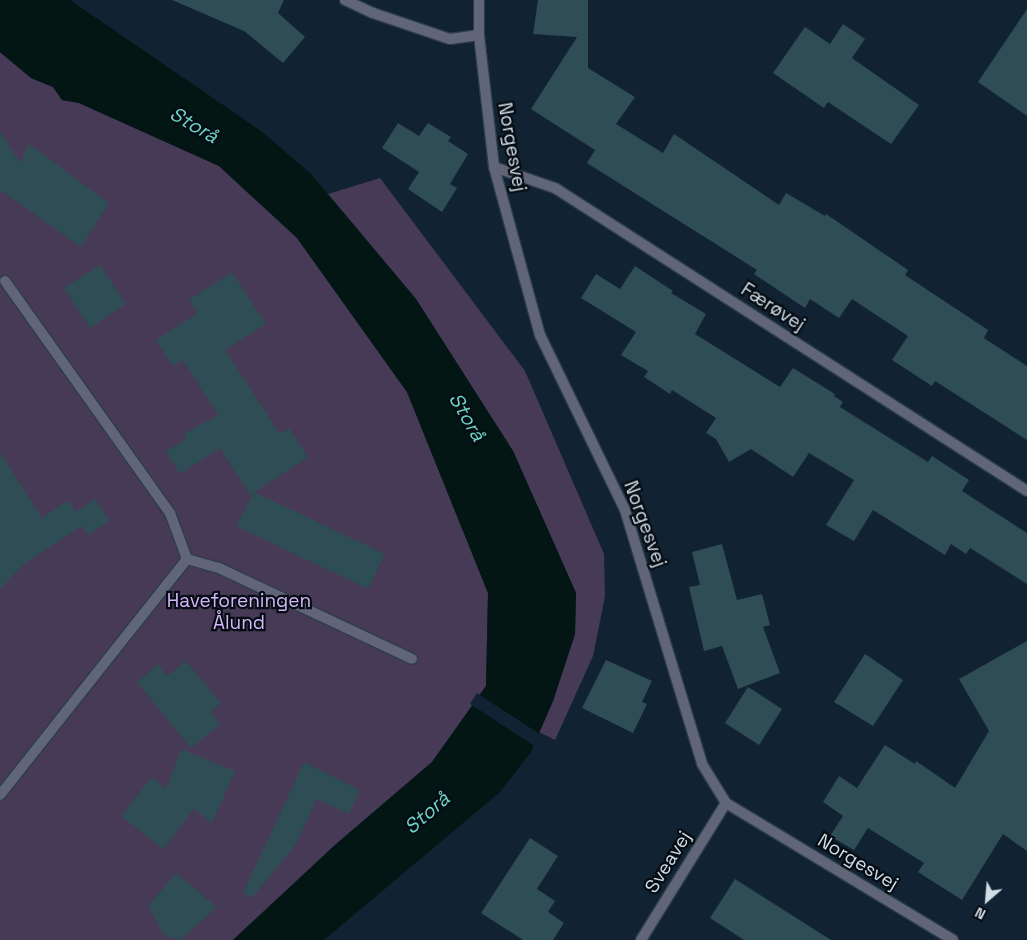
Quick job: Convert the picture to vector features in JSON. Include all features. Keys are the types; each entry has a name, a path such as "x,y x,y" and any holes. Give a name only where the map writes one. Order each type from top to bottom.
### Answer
{"street":[{"path":"345,0 450,39 479,35"},
{"name":"Norgesvej","path":"478,0 479,35 494,166 540,335 625,510 702,764 726,803 953,940"},
{"name":"Færøvej","path":"494,166 555,188 1027,491"},
{"path":"5,281 170,513 186,558"},
{"path":"186,558 221,568 412,659"},
{"path":"0,795 186,558"},
{"name":"Sveavej","path":"641,940 726,803"}],"green space":[{"name":"Haveforeningen Ålund","path":"0,52 31,78 53,87 62,100 79,103 219,166 297,238 407,392 488,593 486,686 432,762 335,845 233,940 0,940"},
{"path":"380,178 525,371 604,554 605,596 593,656 555,740 539,732 553,701 575,634 576,593 513,451 416,299 328,194"}],"water":[{"name":"Storå","path":"0,0 70,0 261,131 311,174 416,299 513,451 576,593 575,634 553,701 531,752 500,792 324,940 233,940 335,845 432,762 486,686 488,593 407,392 297,238 219,166 79,103 62,100 53,87 31,78 0,52"}],"pier":[{"path":"477,693 541,735 536,747 470,704"}],"building":[{"path":"172,0 284,0 278,13 305,37 283,63 244,31"},
{"path":"538,0 588,0 588,68 635,97 616,124 663,153 674,134 779,205 786,193 825,216 826,214 908,270 905,275 988,330 984,338 1027,366 1027,440 935,381 932,386 892,360 908,336 852,299 839,318 810,299 805,308 754,274 757,270 587,163 595,150 531,109 577,37 533,34"},
{"path":"1027,9 1027,116 978,82"},
{"path":"843,24 865,39 852,58 919,105 891,144 828,102 824,108 773,73 805,27 830,44"},
{"path":"398,123 419,136 428,123 451,137 448,141 468,154 450,184 457,188 442,212 408,189 419,172 382,148"},
{"path":"0,131 20,163 29,144 109,203 81,247 0,190"},
{"path":"100,265 126,304 90,328 64,288"},
{"path":"635,266 673,291 671,293 706,314 695,334 780,387 793,368 835,394 834,396 843,402 840,407 928,462 932,456 969,480 962,491 1027,533 1027,584 970,548 966,554 951,544 945,555 873,510 854,541 826,525 854,480 809,453 793,477 751,449 729,462 716,439 706,433 716,418 672,390 670,394 644,377 648,371 621,355 636,332 581,298 596,274 620,289"},
{"path":"232,272 266,324 225,350 280,434 289,428 308,457 250,495 220,448 180,474 166,451 186,439 184,434 218,415 183,360 173,366 156,340 198,313 189,300"},
{"path":"0,452 42,518 68,500 76,512 95,499 110,521 88,535 82,526 24,564 0,589"},
{"path":"254,492 385,554 368,589 236,526"},
{"path":"722,544 737,600 762,594 770,625 763,627 780,673 738,689 722,646 704,651 689,587 700,585 692,552"},
{"path":"1027,641 1027,851 1003,834 962,900 918,872 924,863 868,828 854,850 830,836 843,816 823,802 839,776 857,788 885,745 915,764 916,761 955,788 989,731 959,679"},
{"path":"865,654 903,680 873,726 834,702"},
{"path":"606,660 652,681 642,702 647,704 633,733 582,708"},
{"path":"186,661 221,703 210,712 221,724 191,748 137,682 158,664 167,676"},
{"path":"748,687 782,709 759,745 725,723"},
{"path":"181,749 235,771 212,823 194,809 163,849 121,816 152,777 166,789"},
{"path":"304,762 360,790 349,814 317,799 296,844 252,898 243,893"},
{"path":"530,838 558,856 537,889 555,901 548,912 564,923 553,940 523,940 481,913"},
{"path":"176,873 217,907 180,940 168,937 162,932 148,906"},
{"path":"735,879 831,940 744,940 710,918"}]}
